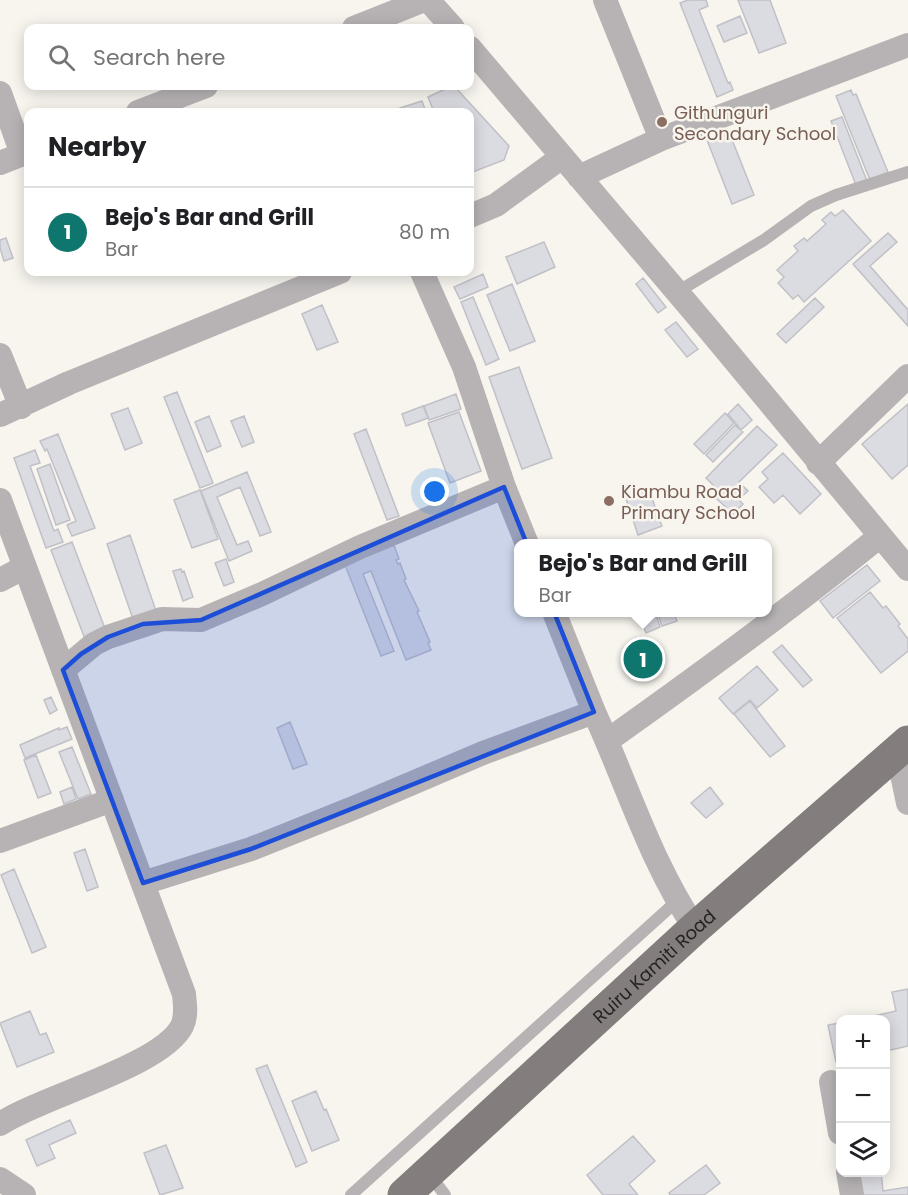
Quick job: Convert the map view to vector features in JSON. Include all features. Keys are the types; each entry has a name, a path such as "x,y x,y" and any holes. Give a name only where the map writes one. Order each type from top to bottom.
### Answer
{"main road":[{"name":"Ruiru Kamiti Road","path":"404,1195 437,1184 695,927 903,747"}],"street":[{"path":"364,24 426,0 449,24"},
{"path":"605,0 661,139"},
{"path":"579,177 661,139 908,45"},
{"path":"474,53 908,569"},
{"path":"148,108 196,90"},
{"path":"0,93 24,151"},
{"path":"0,163 24,153"},
{"path":"474,214 496,205 562,157"},
{"path":"0,355 10,411 69,383 330,276"},
{"path":"424,276 464,367 504,487 525,539"},
{"path":"818,463 908,376"},
{"path":"63,670 94,644 108,637 162,619 201,620 262,594 360,547 504,487"},
{"path":"0,500 184,994 185,1016 175,1036 142,1059 0,1124"},
{"path":"607,741 810,593 880,536"},
{"path":"0,580 25,567"},
{"path":"556,617 628,797 677,901 695,927"},
{"path":"143,883 251,849 483,753 594,712"},
{"path":"903,747 908,802"},
{"path":"0,841 112,800"},
{"path":"831,1082 838,1123"},
{"path":"849,1177 852,1195"},
{"path":"0,1179 24,1195"}],"lane":[{"path":"676,292 764,240 812,206 836,195 908,172"},
{"path":"351,1195 677,901"}],"highlighted area":[{"path":"504,487 594,712 251,849 143,883 63,670 81,654 108,637 143,624 201,620"}],"building":[{"path":"688,0 706,0 708,6 699,10 728,83 730,82 733,90 717,97 680,3"},
{"path":"738,0 770,0 786,43 759,53"},
{"path":"740,16 747,33 724,42 717,26"},
{"path":"443,90 458,90 509,146 504,160 474,171 474,108 432,108 428,97"},
{"path":"851,90 853,95 856,94 888,172 870,180 836,96"},
{"path":"422,101 425,108 400,108"},
{"path":"842,117 867,181 856,185 831,121"},
{"path":"729,132 754,195 732,204 707,140"},
{"path":"843,210 871,241 804,302 798,295 793,299 778,283 784,277 777,270 798,251 794,246 804,238 807,241 826,224 822,220 831,212 835,216"},
{"path":"888,233 897,242 870,266 908,310 908,326 853,264"},
{"path":"6,238 13,258 4,261 0,240"},
{"path":"544,242 555,267 517,284 506,257"},
{"path":"483,274 488,287 460,299 454,287"},
{"path":"643,278 666,307 658,313 636,284"},
{"path":"512,284 535,341 510,351 487,295"},
{"path":"473,297 499,359 486,365 461,302"},
{"path":"815,298 824,307 786,343 777,334"},
{"path":"322,305 338,342 317,350 302,314"},
{"path":"676,322 698,349 687,357 665,330"},
{"path":"519,367 552,458 522,469 489,377"},
{"path":"177,392 213,483 200,488 164,397"},
{"path":"456,394 461,409 429,420 424,406"},
{"path":"738,404 752,420 741,430 728,414"},
{"path":"908,404 908,465 892,479 862,444"},
{"path":"423,406 428,418 406,426 402,414"},
{"path":"128,408 142,443 125,450 111,414"},
{"path":"459,412 481,471 450,483 428,423"},
{"path":"725,413 734,423 704,454 694,444"},
{"path":"209,416 221,446 207,452 195,422"},
{"path":"244,416 254,442 242,447 231,421"},
{"path":"735,425 743,432 713,462 706,455"},
{"path":"757,426 777,445 739,482 748,491 740,498 743,504 733,514 717,499 722,494 706,478"},
{"path":"366,429 399,516 387,520 354,434"},
{"path":"58,434 95,528 72,536 67,525 76,521 47,449 45,451 40,441"},
{"path":"35,450 40,463 30,466 54,531 58,529 63,542 46,548 14,458"},
{"path":"783,453 821,494 800,514 783,495 774,503 759,487 768,479 762,472"},
{"path":"50,464 70,520 56,525 37,469"},
{"path":"247,472 271,532 260,536 240,487 217,497 237,545 248,541 252,551 229,561 201,491"},
{"path":"648,487 662,526 638,535 625,496"},
{"path":"200,490 218,539 192,548 174,500"},
{"path":"130,535 156,611 133,619 107,544"},
{"path":"72,542 106,631 85,639 51,550"},
{"path":"394,545 399,559 396,560 398,564 400,563 406,579 404,580 419,611 417,612 430,642 428,643 431,650 406,660 371,571 363,574 394,651 381,656 345,565"},
{"path":"226,559 234,582 224,586 215,563"},
{"path":"867,565 880,581 833,618 820,601"},
{"path":"181,569 182,572 184,571 193,597 183,601 173,571"},
{"path":"870,592 883,608 886,606 908,639 908,651 881,673 837,618"},
{"path":"640,617 657,617 660,627 646,633"},
{"path":"659,617 675,617 677,621 662,626"},
{"path":"782,645 812,680 803,687 773,652"},
{"path":"757,666 778,690 757,708 750,700 733,714 719,698"},
{"path":"51,697 57,710 50,714 44,700"},
{"path":"750,701 785,746 770,757 734,714"},
{"path":"290,722 307,764 293,769 277,728"},
{"path":"67,727 72,739 25,758 20,745 59,728 59,730"},
{"path":"72,747 91,794 78,799 59,752"},
{"path":"36,755 51,793 38,798 24,760"},
{"path":"72,787 76,799 64,804 60,792"},
{"path":"710,787 723,804 706,818 691,803"},
{"path":"85,849 98,887 87,891 74,853"},
{"path":"14,869 46,947 32,953 1,875"},
{"path":"908,989 908,1046 890,1050 890,1015 878,1015 896,1011 892,992"},
{"path":"30,1011 40,1035 46,1033 54,1052 17,1067 0,1023"},
{"path":"836,1024 836,1062 828,1025"},
{"path":"267,1065 307,1162 296,1167 256,1069"},
{"path":"316,1091 339,1140 312,1151 292,1101"},
{"path":"70,1120 76,1133 49,1145 55,1158 37,1166 26,1140"},
{"path":"633,1136 655,1161 629,1184 638,1195 603,1195 587,1175"},
{"path":"166,1145 183,1188 160,1195 144,1153"},
{"path":"706,1165 720,1183 704,1195 670,1195 669,1193"},
{"path":"860,1177 882,1177 883,1191 908,1187 908,1195 862,1195"}],"place":[{"name":"Githunguri Secondary School","path":"662,122"},
{"name":"Kiambu Road Primary School","path":"609,501"},
{"name":"Bejo's Bar and Grill","path":"643,659"}]}
